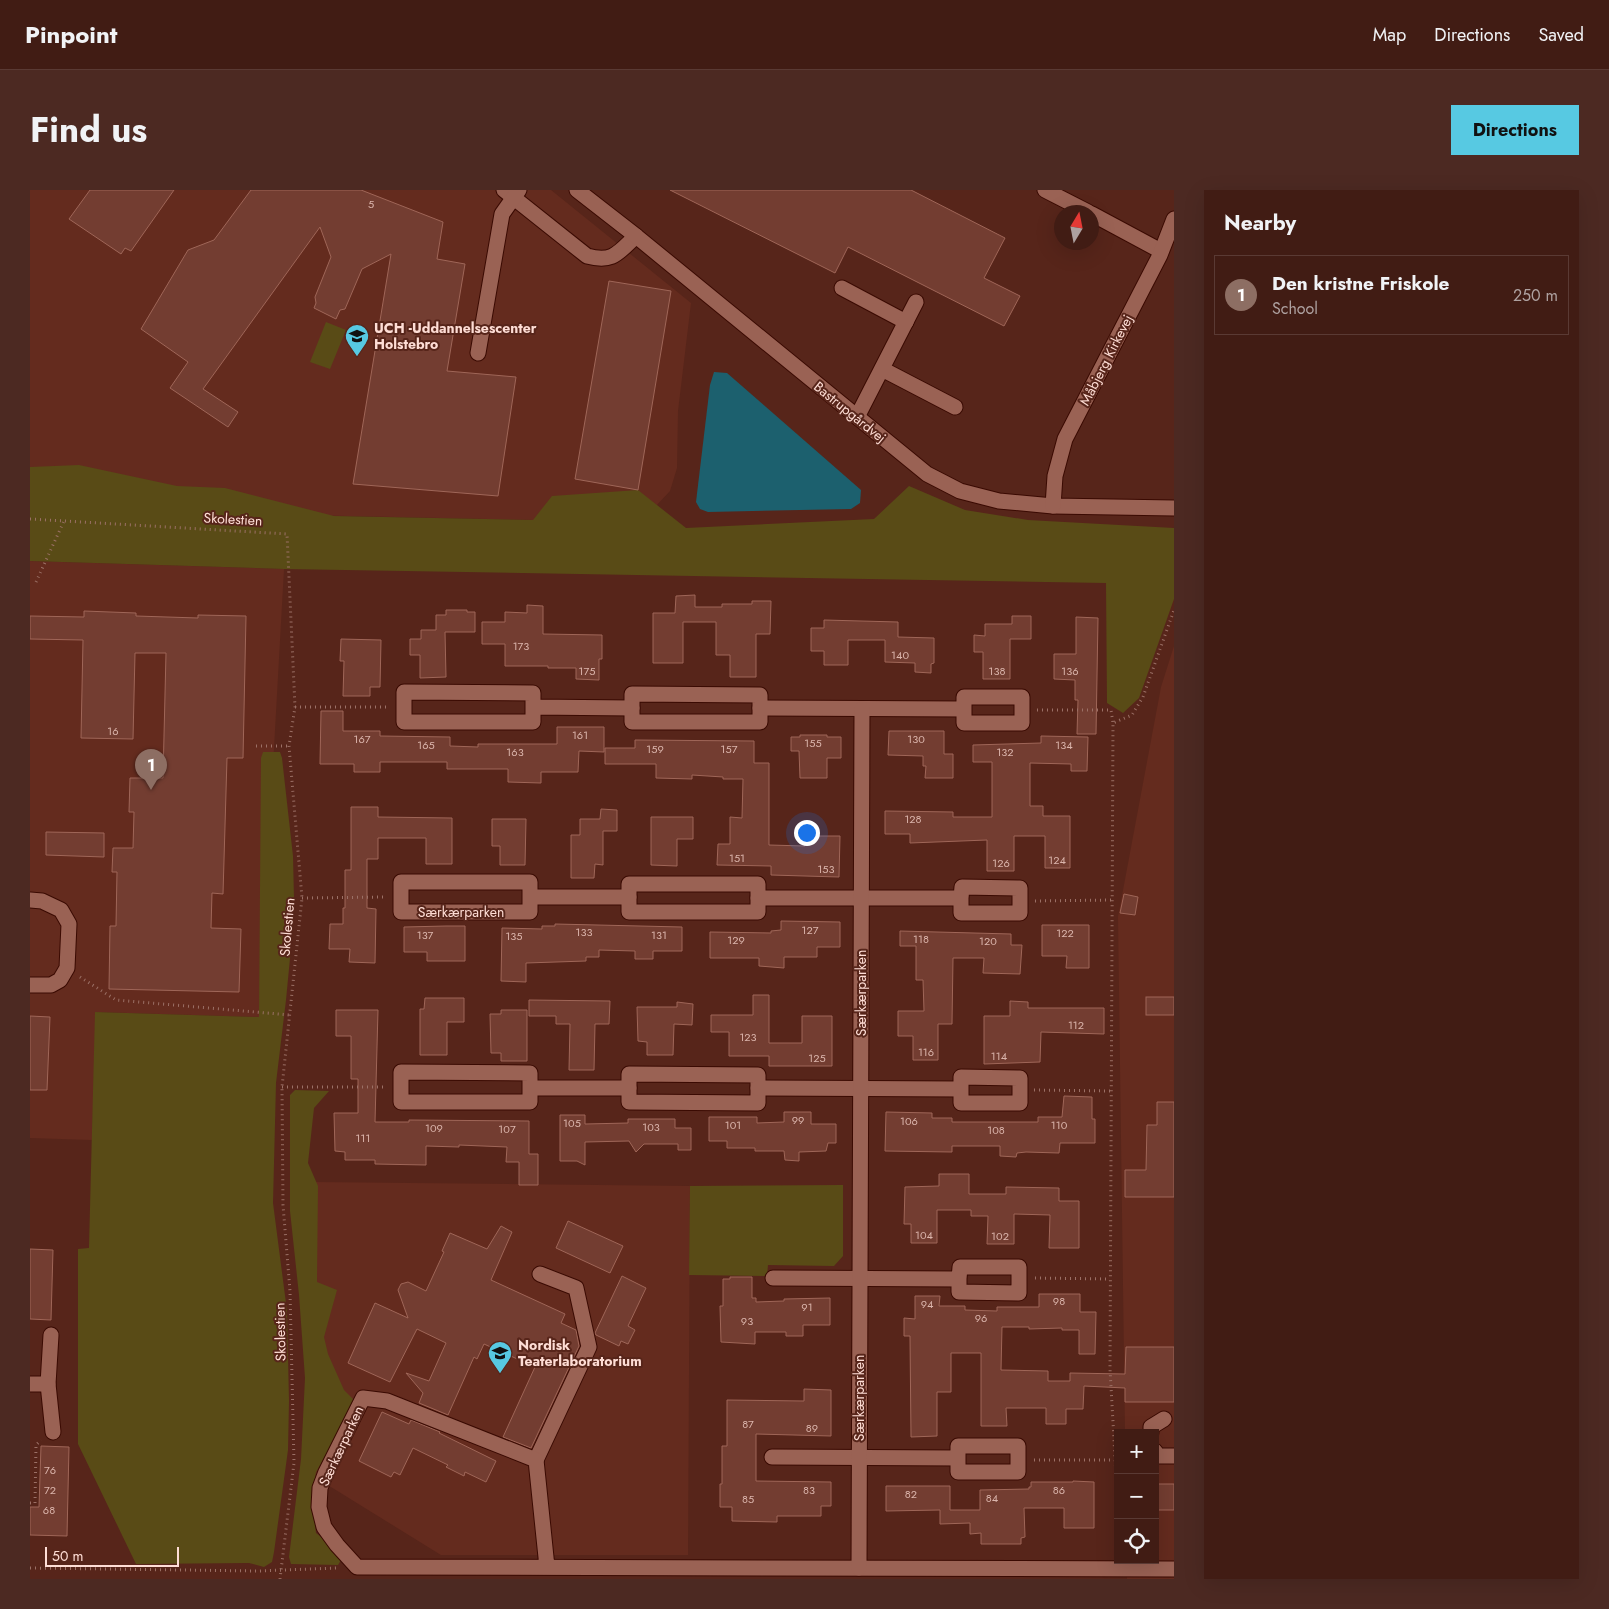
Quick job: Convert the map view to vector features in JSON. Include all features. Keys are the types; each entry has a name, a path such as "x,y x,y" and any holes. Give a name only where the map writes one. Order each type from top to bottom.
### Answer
{"street":[{"name":"Bastrupgårdvej","path":"577,190 927,474 960,491 999,501 1053,506 1174,508"},
{"path":"1045,190 1074,205"},
{"path":"478,353 502,214 512,192 586,256 608,259 617,255 636,236"},
{"path":"1099,218 1161,251"},
{"name":"Måbjerg Kirkevej","path":"1053,506 1055,476 1065,439 1161,251 1174,219"},
{"path":"842,288 906,322"},
{"path":"857,417 916,302"},
{"path":"882,369 955,407"},
{"path":"404,692 533,693 533,708 533,722 404,722 404,692"},
{"path":"632,694 760,695 760,708 760,722 632,722 632,694"},
{"path":"964,697 1022,698 1022,723 964,723 964,709 964,697"},
{"path":"533,708 632,708"},
{"path":"760,708 964,709"},
{"name":"Særkærparken","path":"859,1568 862,709"},
{"name":"Særkærparken","path":"401,882 530,882 530,897 530,912 401,912 401,882"},
{"path":"630,884 758,884 758,898 758,912 629,912 630,884"},
{"path":"962,887 1020,888 1020,913 961,913 961,898 962,887"},
{"path":"530,897 630,898"},
{"path":"758,898 961,898"},
{"path":"30,900 42,901 61,910 69,924 67,968 60,980 51,985 30,985"},
{"path":"401,1072 530,1073 530,1088 530,1102 401,1102 401,1072"},
{"path":"629,1074 758,1075 758,1088 758,1103 629,1102 629,1074"},
{"path":"961,1077 1020,1078 1020,1103 961,1103 961,1089 961,1077"},
{"path":"530,1088 629,1088"},
{"path":"758,1088 961,1089"},
{"path":"960,1267 1019,1267 1019,1293 960,1292 960,1279 960,1267"},
{"path":"540,1274 576,1288 589,1347 536,1460 546,1567"},
{"path":"773,1278 960,1279"},
{"path":"50,1335 48,1384 53,1432"},
{"path":"30,1384 48,1384"},
{"name":"Særkærparken","path":"357,1567 324,1527 319,1507 320,1488 326,1472 363,1398 387,1401 536,1460"},
{"path":"1151,1429 1151,1427 1164,1420"},
{"path":"958,1446 1018,1446 1018,1472 958,1472 958,1458 958,1446"},
{"path":"1159,1456 1174,1456"},
{"name":"Særkærparken","path":"772,1457 958,1458"},
{"path":"357,1567 546,1567 719,1573 859,1568 1174,1569"}],"path":[{"name":"Skolestien","path":"30,520 287,534 296,707 289,746 302,898 282,1087 283,1204 290,1291 294,1463 280,1579"},
{"path":"36,582 64,521"},
{"path":"1113,723 1132,715 1143,697 1174,610"},
{"path":"296,707 404,706"},
{"path":"1022,710 1111,710 1113,723 1110,1369 1114,1442"},
{"path":"256,746 289,746"},
{"path":"302,898 401,897"},
{"path":"1020,900 1112,900"},
{"path":"67,968 116,1000 290,1015"},
{"path":"282,1087 401,1087"},
{"path":"1020,1090 1111,1091"},
{"path":"1019,1277 1110,1279"},
{"path":"30,1503 35,1503 36,1445 46,1434 52,1436 53,1432"},
{"path":"1018,1460 1114,1460"},
{"path":"30,1568 281,1571 357,1567"}],"shaded area":[{"name":"UCH -Uddannelsescenter Holstebro","path":"30,190 551,190 691,303 678,411 677,468 670,491 654,508 533,520 30,509"},
{"path":"326,322 346,330 330,369 310,362"},
{"path":"79,465 177,486 225,488 334,516 533,520 552,496 638,490 686,528 874,519 909,486 965,510 1028,520 1174,528 1174,599 1139,698 1123,713 1107,703 1106,583 284,569 30,561 30,467"},
{"path":"30,561 284,569 259,1017 96,1012 92,1140 30,1138"},
{"path":"1174,646 1174,1579 1127,1579 1126,1564 1159,1564 1159,1429 1125,1429 1118,917 1161,687"},
{"path":"263,752 280,752 282,758 293,856 294,899 286,1000 276,1083 273,1203 287,1311 289,1401 288,1450 274,1552 272,1562 264,1567 249,1563 136,1564 78,1444 78,1249 89,1248 95,1012 259,1017 261,758"},
{"path":"295,1090 329,1091 314,1108 308,1163 318,1186 317,1282 337,1290 324,1337 328,1354 344,1390 357,1403 316,1472 312,1496 316,1533 344,1555 338,1565 291,1564 289,1557 301,1459 305,1378 290,1211 290,1095"},
{"name":"Nordisk Teaterlaboratorium","path":"312,1182 690,1186 688,1555 441,1555 310,1474"},
{"path":"843,1185 843,1256 834,1266 768,1265 767,1276 689,1275 690,1186"}],"water":[{"path":"714,372 727,373 861,490 860,503 851,509 708,512 700,509 696,502 710,385"}],"building":[{"path":"90,190 174,190 131,251 125,248 121,254 69,219"},
{"path":"251,190 361,190 443,222 437,259 465,264 447,371 516,377 498,496 353,484 391,254 362,269 345,309 340,310 336,319 314,308 316,303 315,297 331,257 320,227 203,389 238,412 228,427 170,388 188,362 141,329 188,250 214,240"},
{"path":"670,190 911,190 1005,238 984,278 1020,296 1004,326 848,247 835,273"},
{"path":"609,281 671,291 638,490 575,479"},
{"path":"695,595 695,607 722,607 722,604 752,604 752,601 771,601 770,634 756,634 756,677 730,677 730,655 716,655 716,622 683,622 683,663 653,663 653,613 675,613 676,596"},
{"path":"527,605 543,606 543,634 602,635 602,659 599,659 599,680 576,679 576,668 505,666 505,644 482,644 482,622 505,622 505,612 527,613"},
{"path":"446,610 475,612 475,632 445,632 446,677 420,678 420,655 410,655 410,639 421,639 421,630 436,630 436,615 446,615"},
{"path":"84,611 136,613 136,616 198,618 198,615 246,616 243,758 227,758 223,894 212,893 211,928 241,929 239,992 109,989 110,926 116,926 117,872 112,872 113,848 133,848 134,812 129,812 130,778 163,778 166,653 135,653 133,739 81,738 83,640 30,639 30,616 84,617"},
{"path":"1012,616 1031,616 1031,639 1010,639 1010,679 983,679 983,652 974,652 974,635 985,636 985,624 1012,624"},
{"path":"1076,617 1098,618 1096,734 1077,734 1078,700 1075,700 1075,680 1054,679 1054,654 1076,654"},
{"path":"824,620 898,622 898,637 934,638 934,663 931,664 931,673 915,672 915,663 885,662 885,640 848,640 848,665 824,665 824,651 811,651 811,628 824,628"},
{"path":"341,639 381,640 380,687 370,687 370,696 343,696 344,661 340,661"},
{"path":"321,711 343,711 343,731 380,731 380,736 450,737 450,746 478,747 478,744 557,744 557,727 604,727 604,752 579,751 578,772 541,772 541,783 508,782 508,769 447,769 447,762 380,762 380,772 354,772 354,764 320,764"},
{"path":"889,731 944,731 944,754 953,754 953,778 925,778 926,766 923,766 923,756 888,755"},
{"path":"800,735 841,737 841,758 827,758 827,778 800,778 799,751 791,751 791,737 800,737"},
{"path":"1041,736 1088,737 1087,771 1071,771 1071,764 1030,763 1030,806 1043,806 1043,816 1070,816 1070,868 1045,868 1045,836 1014,836 1014,871 987,871 987,840 910,843 910,834 885,834 885,811 953,812 953,817 992,817 992,762 973,762 973,745 1041,743"},
{"path":"635,740 754,741 754,763 769,763 769,845 805,846 805,836 840,836 839,877 771,875 771,866 717,865 718,844 730,844 730,817 742,818 743,779 723,779 723,777 692,775 692,779 656,778 656,764 605,764 605,748 635,748"},
{"path":"351,807 378,807 378,817 452,818 452,864 426,864 426,838 378,838 378,859 367,859 367,908 376,909 375,963 349,962 350,949 329,949 330,924 343,924 345,870 351,870"},
{"path":"601,809 617,810 617,831 603,831 603,865 595,864 594,878 571,878 571,835 580,835 580,819 600,819"},
{"path":"651,817 693,817 693,839 677,839 677,866 651,865"},
{"path":"492,819 526,819 525,865 500,865 500,846 492,846"},
{"path":"46,832 104,833 104,857 46,855"},
{"path":"1124,894 1138,897 1135,915 1120,913"},
{"path":"781,921 840,922 840,947 817,947 817,957 784,957 784,968 759,966 759,958 710,958 710,932 771,933 771,931 781,930"},
{"path":"555,924 682,927 682,951 653,951 653,959 635,959 635,951 599,950 599,957 586,957 586,961 526,963 526,982 501,981 502,928 542,929 542,926 555,926"},
{"path":"1042,925 1089,925 1089,968 1066,968 1067,956 1042,956"},
{"path":"465,926 465,961 427,961 427,952 404,952 404,927"},
{"path":"900,931 1011,934 1011,945 1022,945 1020,974 983,973 984,958 953,958 952,1024 938,1024 938,1060 913,1060 913,1036 898,1036 898,1011 924,1011 923,980 916,980 916,946 900,946"},
{"path":"753,995 769,995 769,1043 802,1043 802,1016 832,1016 832,1066 769,1066 769,1056 729,1056 729,1032 711,1032 711,1015 753,1015"},
{"path":"1146,997 1174,997 1174,1015 1146,1015"},
{"path":"425,998 464,998 464,1022 447,1022 447,1055 420,1055 420,1009 424,1009"},
{"path":"529,1000 610,1001 609,1024 595,1024 594,1070 569,1070 570,1024 556,1024 556,1016 529,1016"},
{"path":"1010,1001 1028,1002 1028,1008 1104,1008 1104,1034 1041,1032 1040,1062 984,1064 984,1016 1010,1016"},
{"path":"677,1002 693,1004 692,1025 674,1024 673,1055 647,1055 647,1042 638,1041 637,1007 677,1007"},
{"path":"336,1010 378,1010 375,1122 409,1122 409,1120 529,1121 529,1154 538,1154 538,1185 519,1185 519,1162 506,1162 507,1147 426,1146 426,1165 375,1164 375,1160 345,1160 345,1152 335,1151 334,1113 358,1113 358,1079 351,1079 351,1036 336,1036"},
{"path":"501,1010 527,1010 527,1061 501,1061 501,1053 491,1053 490,1014 501,1014"},
{"path":"30,1016 50,1017 47,1090 30,1090"},
{"path":"1064,1096 1092,1097 1092,1119 1095,1119 1095,1143 1060,1143 1059,1153 1026,1152 1017,1153 1016,1157 1000,1156 1000,1146 952,1146 952,1152 885,1151 886,1112 932,1113 932,1118 952,1118 952,1122 1038,1122 1038,1117 1062,1117"},
{"path":"1157,1102 1174,1102 1174,1197 1125,1197 1125,1170 1146,1170 1147,1125 1157,1125"},
{"path":"784,1112 811,1112 811,1124 836,1124 836,1143 828,1143 826,1151 799,1152 799,1161 785,1160 784,1151 755,1151 755,1148 727,1148 727,1141 709,1141 709,1117 757,1117 757,1123 784,1122"},
{"path":"560,1115 585,1115 585,1124 628,1123 628,1119 675,1119 675,1128 691,1128 691,1150 678,1150 678,1144 644,1144 636,1152 629,1141 585,1142 585,1165 577,1161 560,1161"},
{"path":"939,1174 969,1174 969,1194 1006,1194 1006,1187 1059,1188 1059,1201 1079,1201 1079,1248 1049,1248 1050,1215 1014,1214 1014,1244 987,1244 988,1216 971,1216 971,1210 937,1210 937,1243 911,1243 911,1224 904,1224 905,1187 939,1186"},
{"path":"568,1221 623,1246 610,1273 556,1248"},
{"path":"501,1226 512,1232 491,1280 565,1314 561,1323 576,1330 579,1346 531,1448 503,1437 535,1367 484,1344 477,1359 474,1357 448,1415 419,1403 423,1393 406,1373 429,1381 446,1343 417,1329 390,1382 348,1363 375,1303 408,1318 398,1290 401,1284 408,1282 426,1291 444,1252 442,1251 450,1233 487,1249"},
{"path":"30,1249 53,1250 51,1320 30,1319"},
{"path":"622,1276 646,1288 628,1326 635,1330 628,1344 621,1341 619,1346 595,1333"},
{"path":"730,1277 752,1277 752,1298 756,1298 756,1302 830,1298 830,1325 803,1325 803,1336 786,1336 786,1332 755,1332 755,1344 721,1342 720,1306 723,1306 723,1279 730,1279"},
{"path":"1039,1294 1080,1294 1080,1312 1096,1312 1095,1354 1079,1354 1079,1330 1002,1327 1001,1370 1048,1371 1048,1381 1070,1381 1070,1373 1125,1374 1126,1347 1174,1347 1174,1402 1125,1402 1125,1388 1084,1386 1083,1409 1066,1409 1066,1424 1046,1424 1046,1408 1006,1408 1007,1426 981,1426 981,1353 951,1353 951,1392 937,1392 937,1436 911,1437 910,1336 904,1336 904,1318 915,1319 915,1296 940,1296 939,1306 965,1306 965,1310 997,1311 997,1307 1039,1307"},
{"path":"804,1389 831,1390 831,1436 756,1434 756,1481 831,1482 831,1506 821,1506 821,1516 777,1516 777,1522 732,1521 732,1507 720,1507 722,1446 727,1446 727,1400 804,1401"},
{"path":"382,1412 409,1424 411,1420 440,1432 496,1461 486,1482 465,1472 464,1476 446,1467 448,1465 413,1448 400,1475 394,1472 391,1477 359,1461"},
{"path":"41,1446 69,1447 67,1536 30,1535 30,1507 39,1507"},
{"path":"1031,1482 1094,1482 1094,1528 1064,1528 1064,1508 1024,1508 1025,1537 1021,1538 1021,1544 981,1544 981,1533 970,1534 970,1523 940,1524 940,1510 886,1511 886,1486 950,1486 950,1510 980,1510 980,1490 1029,1489"},
{"path":"1159,1484 1174,1484 1174,1510 1159,1510"}],"place":[{"name":"UCH -Uddannelsescenter Holstebro","path":"357,357"},
{"name":"Den kristne Friskole","path":"151,790"},
{"name":"Nordisk Teaterlaboratorium","path":"500,1374"}]}
